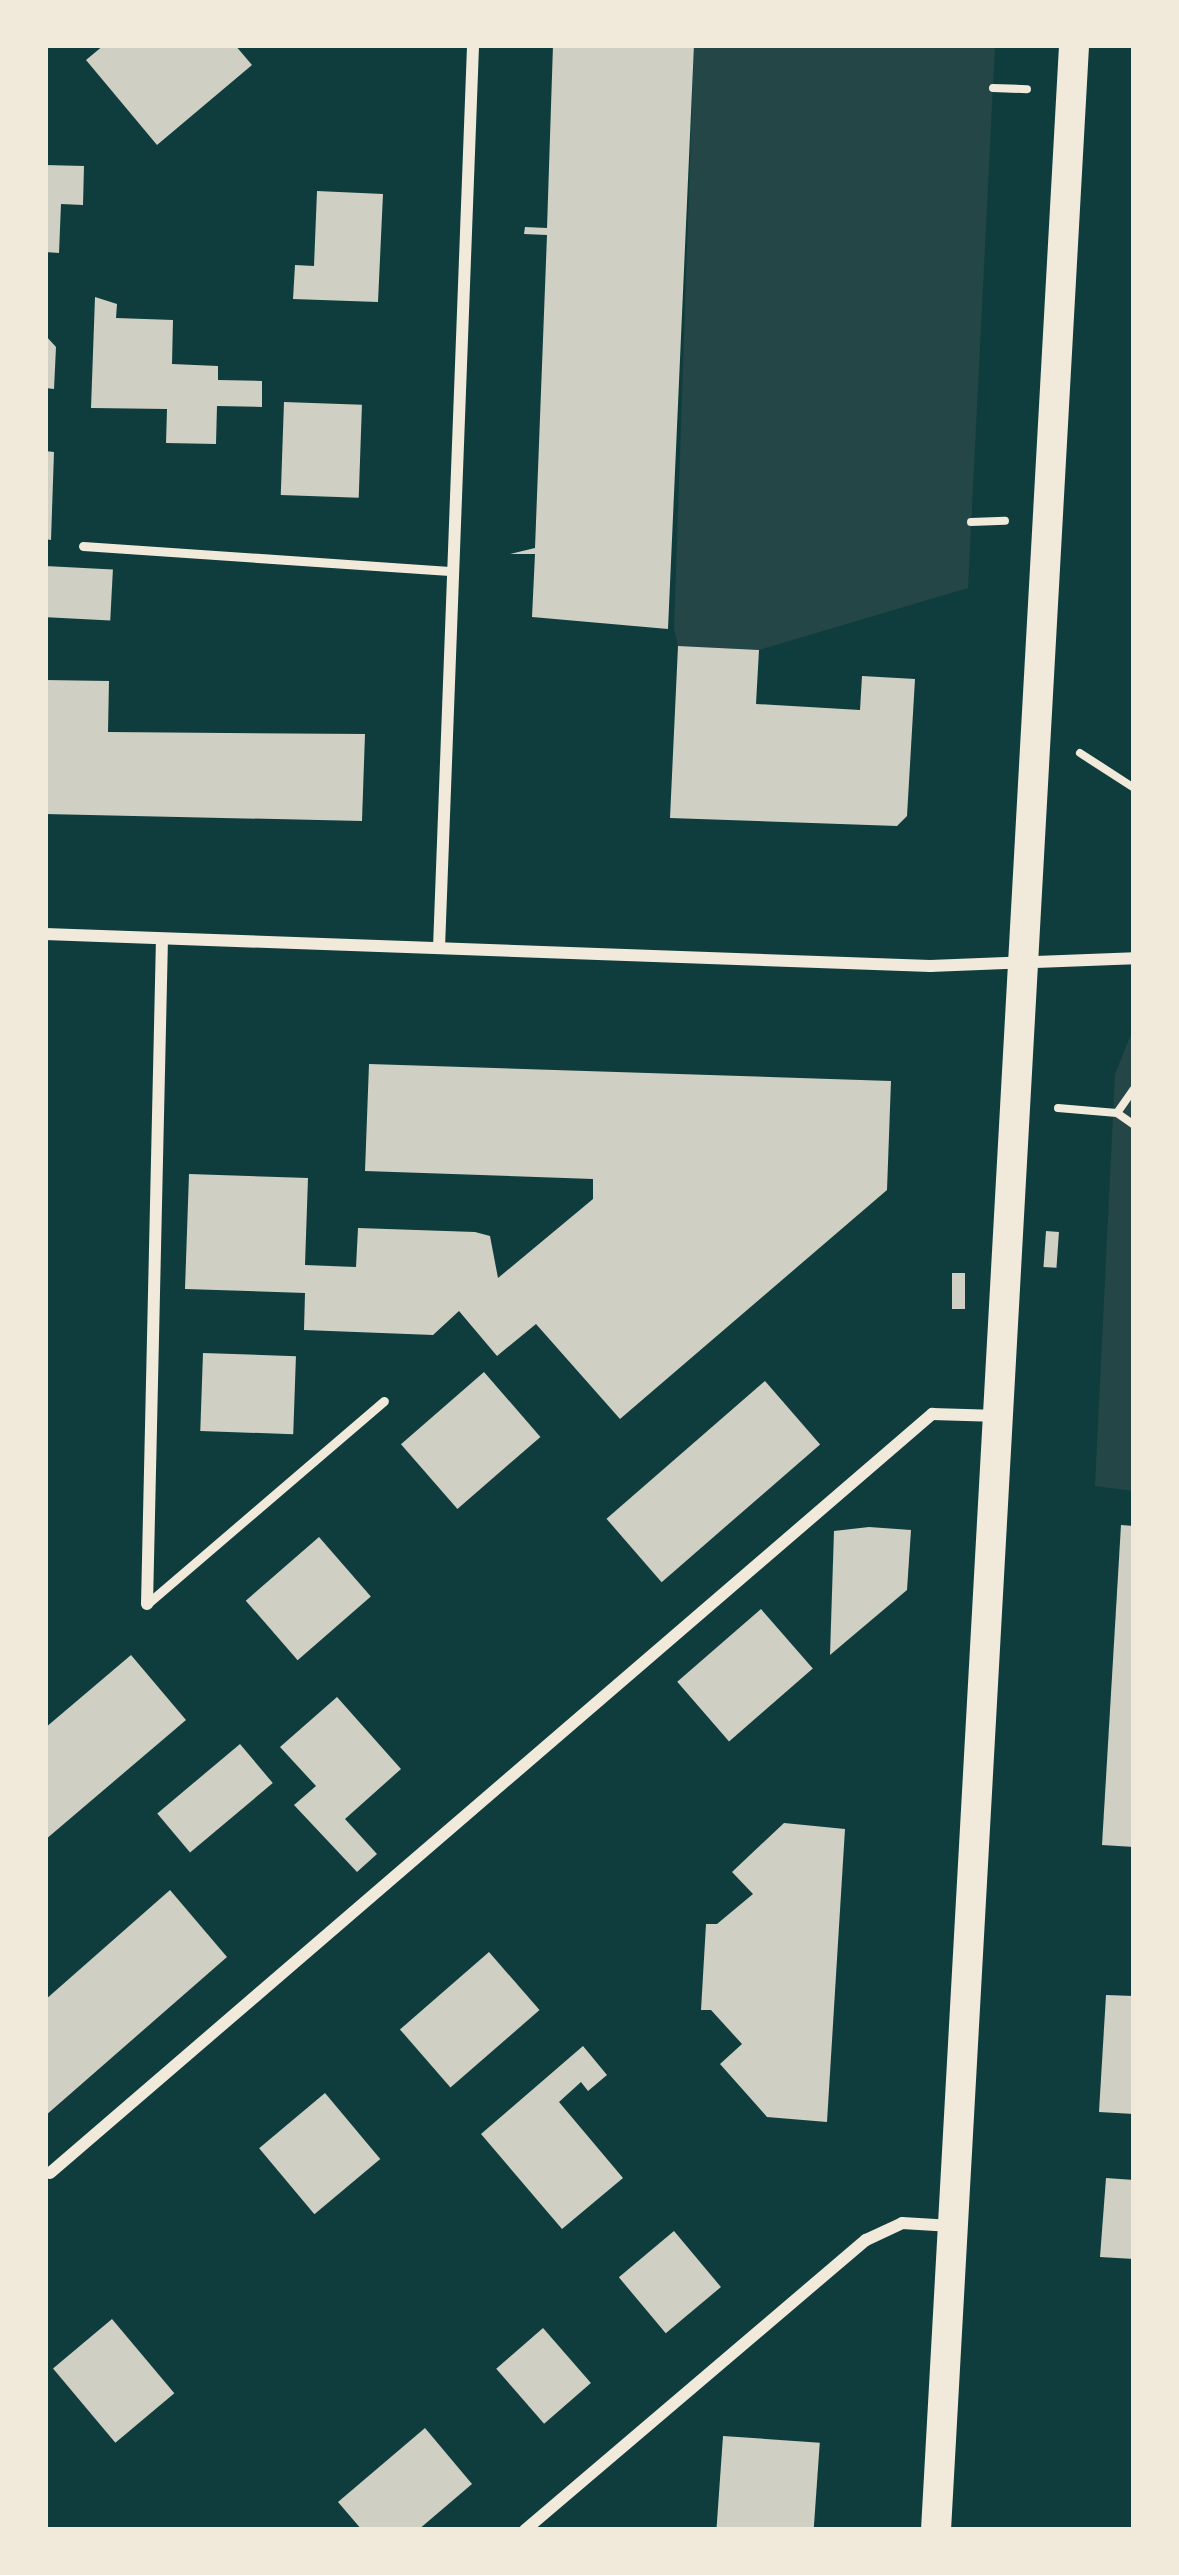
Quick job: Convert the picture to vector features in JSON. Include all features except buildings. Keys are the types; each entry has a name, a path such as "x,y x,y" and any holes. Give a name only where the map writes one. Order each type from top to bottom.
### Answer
{"main road":[{"path":"936,2530 1074,45"}],"street":[{"path":"439,949 472,45"},
{"path":"45,934 930,966 1025,958 1134,958"},
{"path":"147,1604 162,939"},
{"path":"50,2173 932,1414 1000,1416"},
{"path":"525,2530 866,2240 902,2223 953,2226"}],"lane":[{"path":"83,546 453,571"},
{"path":"147,1604 384,1401"}],"path":[{"path":"1117,1113 1134,1089"},
{"path":"1018,1105 1117,1113 1134,1125"}],"shaded area":[{"path":"694,45 995,45 968,588 759,650 678,646 674,629"},
{"path":"1134,1027 1134,1491 1095,1486 1115,1074"}]}
